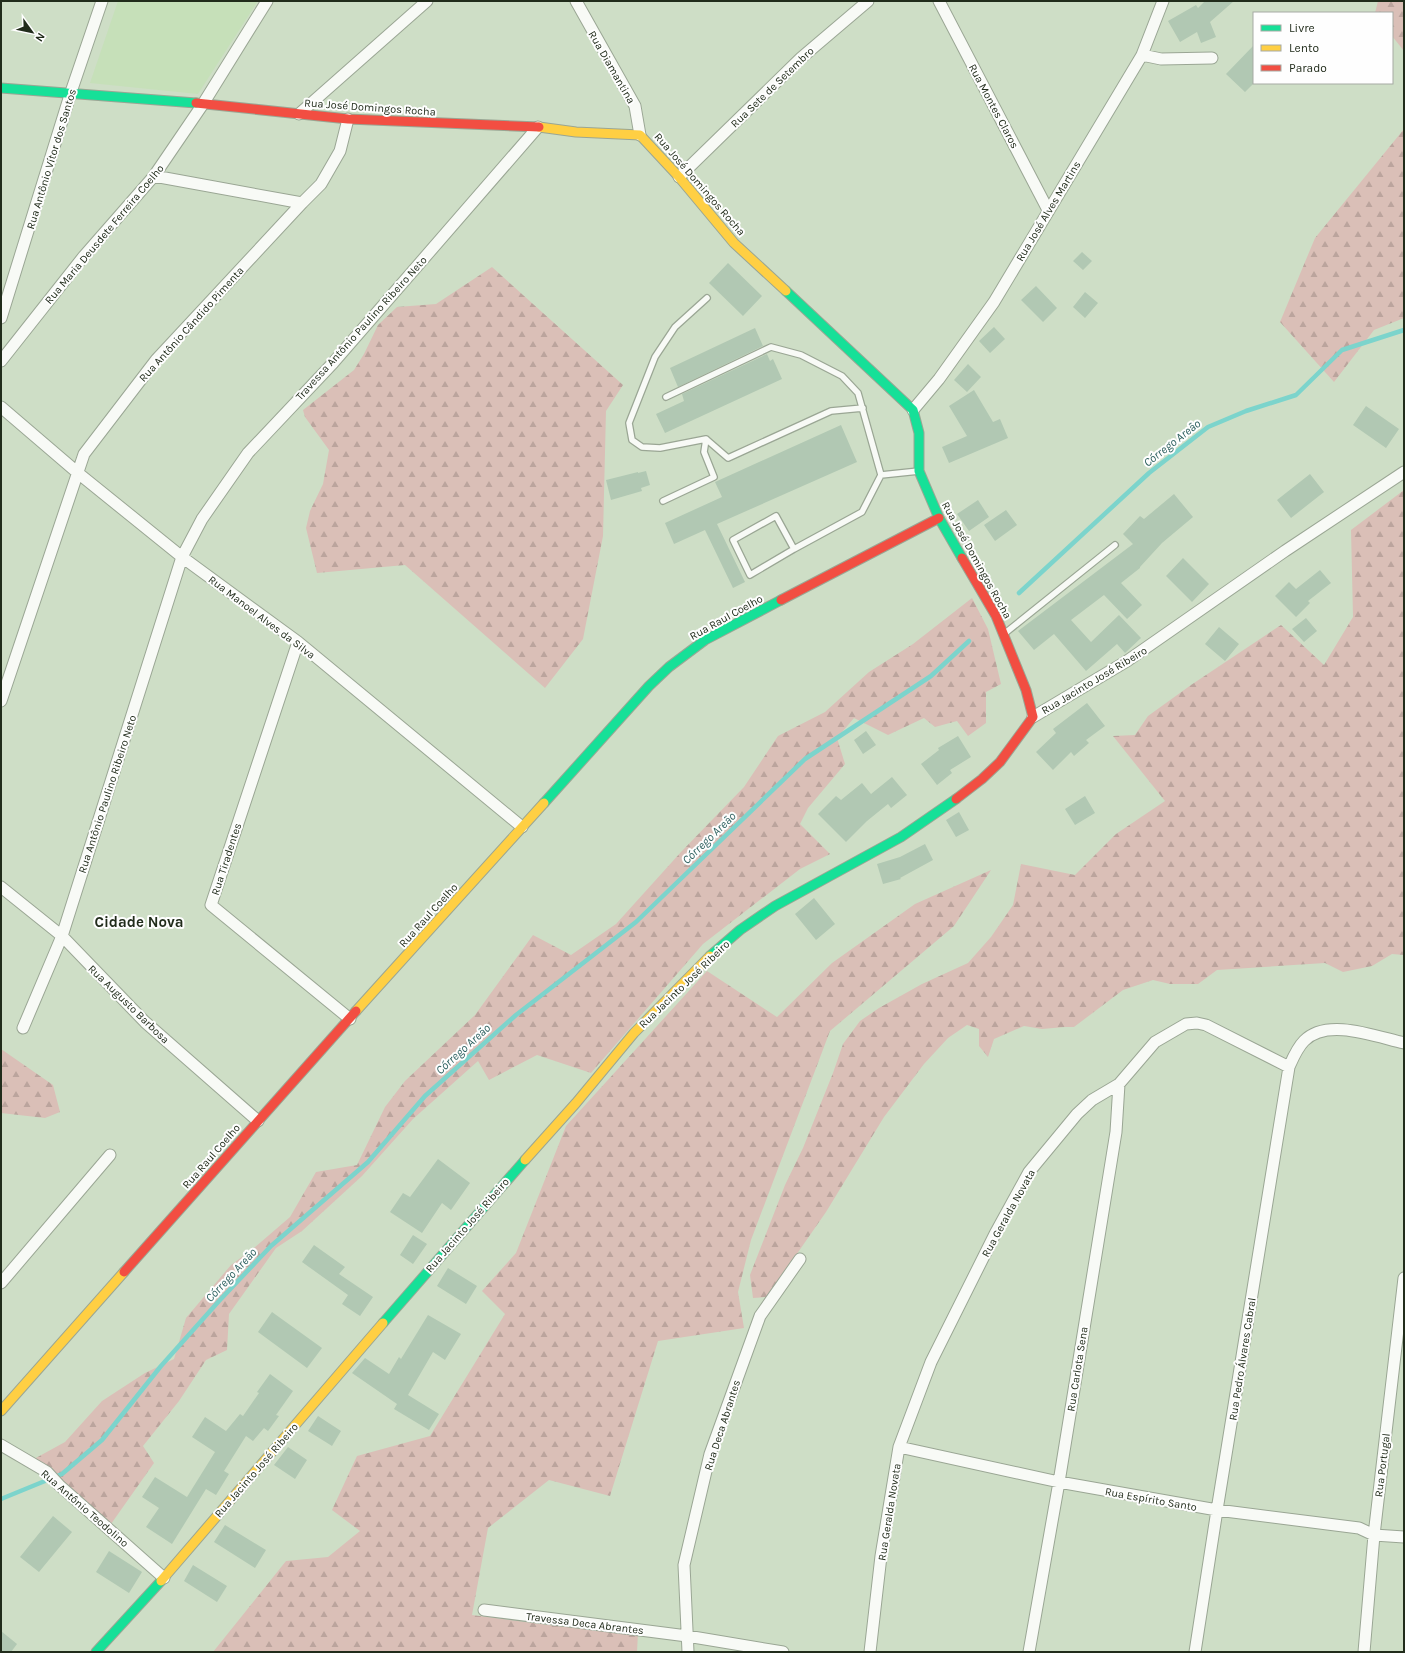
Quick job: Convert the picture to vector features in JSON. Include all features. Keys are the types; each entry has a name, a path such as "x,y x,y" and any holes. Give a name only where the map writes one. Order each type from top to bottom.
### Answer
{"street":[{"name":"Rua Antônio Vítor dos Santos","path":"1,318 102,1"},
{"name":"Rua Maria Deusdete Ferreira Coelho","path":"1,361 84,256 154,176 203,104 267,1"},
{"path":"298,114 427,1"},
{"name":"Rua Diamantina","path":"576,1 635,106 640,135"},
{"name":"Rua Sete de Setembro","path":"679,177 801,58 868,1"},
{"name":"Rua Montes Claros","path":"939,1 1048,210"},
{"name":"Rua José Alves Martins","path":"913,410 939,379 994,302 1142,55 1163,1"},
{"path":"1142,55 1161,59 1212,58"},
{"name":"Rua José Domingos Rocha","path":"1,88 72,92 348,119 538,127 576,132 640,135 679,177 734,243 913,410 920,433 919,470 939,518 996,616 1026,690 1033,717"},
{"name":"Rua Antônio Cândido Pimenta","path":"1,701 84,454 156,360 321,184 340,151 348,119"},
{"name":"Travessa Antônio Paulino Ribeiro Neto","path":"182,557 202,519 236,468 248,453 333,364 538,127"},
{"path":"154,176 302,203"},
{"name":"Rua Manoel Alves da Silva","path":"1,407 78,473 182,557 298,642 522,828"},
{"name":"Rua Jacinto José Ribeiro","path":"96,1652 164,1578 446,1248 576,1103 634,1033 710,956 740,930 775,906 901,837 960,796 982,780 1000,762 1033,717 1127,661 1404,472"},
{"name":"Rua Raul Coelho","path":"1,1411 258,1121 522,828 616,720 649,686 669,667 705,640 939,518"},
{"name":"Rua Antônio Paulino Ribeiro Neto","path":"23,1028 62,936 182,557"},
{"name":"Rua Tiradentes","path":"298,642 211,905 350,1019"},
{"name":"Rua Augusto Barbosa","path":"1,887 62,936 145,1022 258,1121"},
{"name":"Rua Geralda Novata","path":"870,1652 881,1556 899,1447 931,1362 995,1234 1029,1172 1082,1109 1092,1100 1119,1084 1154,1042 1186,1024 1197,1023 1206,1025 1289,1067"},
{"path":"1289,1067 1298,1048 1305,1040 1313,1034 1332,1030 1343,1029 1404,1044"},
{"name":"Rua Pedro Álvares Cabral","path":"1195,1652 1289,1067"},
{"name":"Rua Carlota Sena","path":"1029,1652 1059,1482 1116,1132 1119,1084"},
{"path":"1,1283 110,1155"},
{"name":"Rua Deca Abrantes","path":"688,1652 684,1565 710,1454 760,1316 800,1259"},
{"name":"Rua Portugal","path":"1364,1652 1374,1535 1404,1278"},
{"name":"Rua Antônio Teodolino","path":"1,1445 47,1472 59,1485 164,1578"},
{"name":"Rua Espírito Santo","path":"899,1447 1059,1482 1217,1510 1359,1528 1374,1535 1404,1537"},
{"name":"Travessa Deca Abrantes","path":"484,1610 687,1636 783,1652"}],"lane":[{"path":"706,439 660,448 642,447 632,440 629,423 655,357 675,328 707,298"},
{"path":"666,397 771,347 801,355 842,376 858,393 882,475 862,512 750,575 733,540 776,516 794,549"},
{"path":"706,439 728,458 832,411 863,408"},
{"path":"663,501 714,477 704,452 706,439"},
{"path":"882,475 919,470"},
{"path":"1003,635 1115,545"}],"shaded area":[{"path":"118,1 258,1 198,94 90,83"}],"green space":[{"path":"1378,1 1404,1 1404,51 1393,37 1393,12 1375,12"},
{"path":"1404,129 1404,318 1374,330 1334,382 1280,322 1315,238"},
{"path":"492,267 623,385 606,411 603,536 583,639 545,688 405,565 317,573 306,528 310,511 323,484 329,450 305,417 303,410 354,370 364,354 378,325 397,307 436,304"},
{"path":"1404,490 1404,955 1392,954 1372,966 1343,972 1325,963 1217,970 1198,984 1170,984 1153,980 1123,990 1074,1027 1042,1029 1024,1026 994,1039 988,1057 979,1046 979,1029 967,1025 948,1038 924,1064 884,1117 826,1212 767,1297 753,1298 750,1275 785,1185 803,1148 843,1044 860,1021 879,1008 922,984 968,963 991,937 1013,905 1021,864 1075,875 1116,834 1165,801 1113,736 1135,735 1148,716 1191,685 1281,625 1324,665 1353,617 1351,530"},
{"path":"972,598 988,629 1001,684 986,692 986,723 968,736 957,721 935,727 924,718 888,735 854,718 837,738 845,764 808,808 800,824 830,854 800,869 703,944 591,1073 537,1055 489,1080 478,1061 413,1119 362,1176 302,1231 276,1248 229,1314 227,1350 206,1360 179,1401 143,1446 154,1463 111,1524 34,1459 65,1442 102,1401 145,1373 174,1359 186,1318 231,1265 254,1248 290,1217 316,1172 357,1165 385,1107 405,1081 475,1015 533,935 571,955 616,924 681,852 744,787 778,736 825,712 869,672 913,644"},
{"path":"991,870 954,926 830,1031 751,1240 738,1292 744,1328 658,1341 610,1496 549,1480 488,1528 472,1615 556,1626 638,1633 637,1652 213,1652 286,1561 328,1557 360,1531 332,1510 357,1456 430,1436 505,1314 482,1291 516,1253 566,1126 707,971 777,1017 832,963 915,904"},
{"path":"1,1049 53,1085 60,1112 45,1118 1,1113"}],"building":[{"path":"1205,1 1234,1 1210,22 1216,37 1201,43 1197,32 1180,42 1168,21 1196,5 1198,8"},
{"path":"1253,46 1253,84 1245,92 1226,74"},
{"path":"1082,252 1092,261 1083,270 1073,261"},
{"path":"728,263 762,296 743,316 709,283"},
{"path":"1036,286 1057,308 1043,322 1021,300"},
{"path":"1085,292 1098,303 1085,318 1073,307"},
{"path":"994,327 1005,339 990,353 979,341"},
{"path":"755,328 763,346 678,387 670,368"},
{"path":"767,354 770,361 773,359 782,379 665,433 656,414 684,401 682,394"},
{"path":"968,364 981,377 967,392 954,380"},
{"path":"974,390 993,422 1000,419 1008,438 949,463 942,447 967,436 949,406"},
{"path":"1366,406 1399,429 1386,448 1353,425"},
{"path":"841,425 857,462 717,524 745,582 733,588 705,530 674,544 665,523 722,497 715,482"},
{"path":"646,471 650,485 641,488 642,491 611,500 606,480"},
{"path":"1310,474 1324,492 1291,518 1277,500"},
{"path":"1174,494 1193,517 1162,543 1140,568 1121,583 1142,605 1127,619 1104,595 1071,620 1091,642 1119,615 1141,638 1125,653 1117,644 1086,671 1054,634 1034,650 1018,631 1133,544 1123,534 1140,516 1144,519"},
{"path":"978,500 989,517 969,531 957,514"},
{"path":"1006,510 1017,525 995,541 984,525"},
{"path":"1183,558 1209,584 1192,602 1166,576"},
{"path":"1320,570 1331,583 1308,601 1310,603 1296,617 1275,596 1289,582 1296,589"},
{"path":"1306,618 1317,631 1304,642 1292,629"},
{"path":"1219,627 1239,644 1225,661 1205,644"},
{"path":"1087,703 1105,726 1086,740 1089,743 1074,756 1071,752 1053,770 1036,752 1056,733 1053,729"},
{"path":"866,731 876,745 863,754 854,740"},
{"path":"958,736 971,757 950,770 952,773 937,785 921,764 939,750 938,748"},
{"path":"892,777 907,795 891,808 888,804 867,821 846,842 818,814 836,796 841,800 862,783 871,794"},
{"path":"1085,796 1095,813 1075,825 1065,809"},
{"path":"959,812 969,830 956,837 946,820"},
{"path":"925,844 933,860 900,878 901,879 883,884 877,864 900,857"},
{"path":"814,898 835,924 816,940 795,914"},
{"path":"438,1159 470,1183 451,1210 442,1203 422,1233 390,1212 403,1193 410,1197"},
{"path":"413,1235 427,1244 413,1264 400,1255"},
{"path":"314,1245 345,1267 339,1274 373,1297 360,1316 342,1304 348,1295 302,1262"},
{"path":"448,1268 477,1286 466,1304 437,1286"},
{"path":"272,1312 322,1348 307,1368 258,1332"},
{"path":"428,1315 461,1334 445,1360 433,1352 408,1395 439,1414 429,1430 394,1409 397,1404 352,1373 365,1358 389,1374 399,1357 401,1359"},
{"path":"270,1374 293,1391 276,1415 279,1416 268,1431 264,1428 253,1441 246,1436 224,1471 229,1474 216,1495 206,1489 172,1544 146,1527 159,1508 142,1497 155,1477 187,1497 215,1452 192,1437 205,1417 226,1431 240,1414 243,1416 259,1393 257,1392"},
{"path":"318,1416 341,1431 332,1446 308,1431"},
{"path":"288,1447 307,1460 295,1479 274,1465"},
{"path":"53,1516 72,1532 39,1572 20,1557"},
{"path":"225,1525 266,1550 255,1568 214,1542"},
{"path":"109,1551 142,1572 129,1593 96,1572"},
{"path":"193,1565 227,1586 217,1602 184,1581"},
{"path":"1,1631 17,1644 11,1652 1,1652"}],"waterway":[{"name":"Córrego Areão","path":"1019,593 1149,473 1208,427 1246,411 1296,395 1342,350 1404,330"},
{"name":"Córrego Areão","path":"1,1499 62,1474 102,1440 161,1366 219,1301 271,1246 368,1162 425,1096 516,1015 636,922 805,759 931,676 969,641"}],"traffic: fast":[{"path":"1,88 196,103"},
{"path":"786,291 913,410 919,433 919,471 939,518 962,558"},
{"path":"544,803 649,686 669,667 705,640 781,600"},
{"path":"710,956 740,930 775,906 901,837 956,799"},
{"path":"383,1323 525,1160"},
{"path":"96,1652 161,1581"}],"traffic: slow":[{"path":"539,127 576,132 640,135 679,177 734,243 786,291"},
{"path":"356,1011 544,803"},
{"path":"525,1160 576,1103 634,1033 710,956"},
{"path":"1,1411 124,1272"},
{"path":"161,1581 383,1323"}],"traffic: jam":[{"path":"196,103 348,119 539,127"},
{"path":"781,600 939,518"},
{"path":"956,799 982,779 1000,762 1033,717 1026,690 996,616 962,558"},
{"path":"124,1272 356,1011"}],"district":[{"name":"Cidade Nova","path":"139,922"}]}
